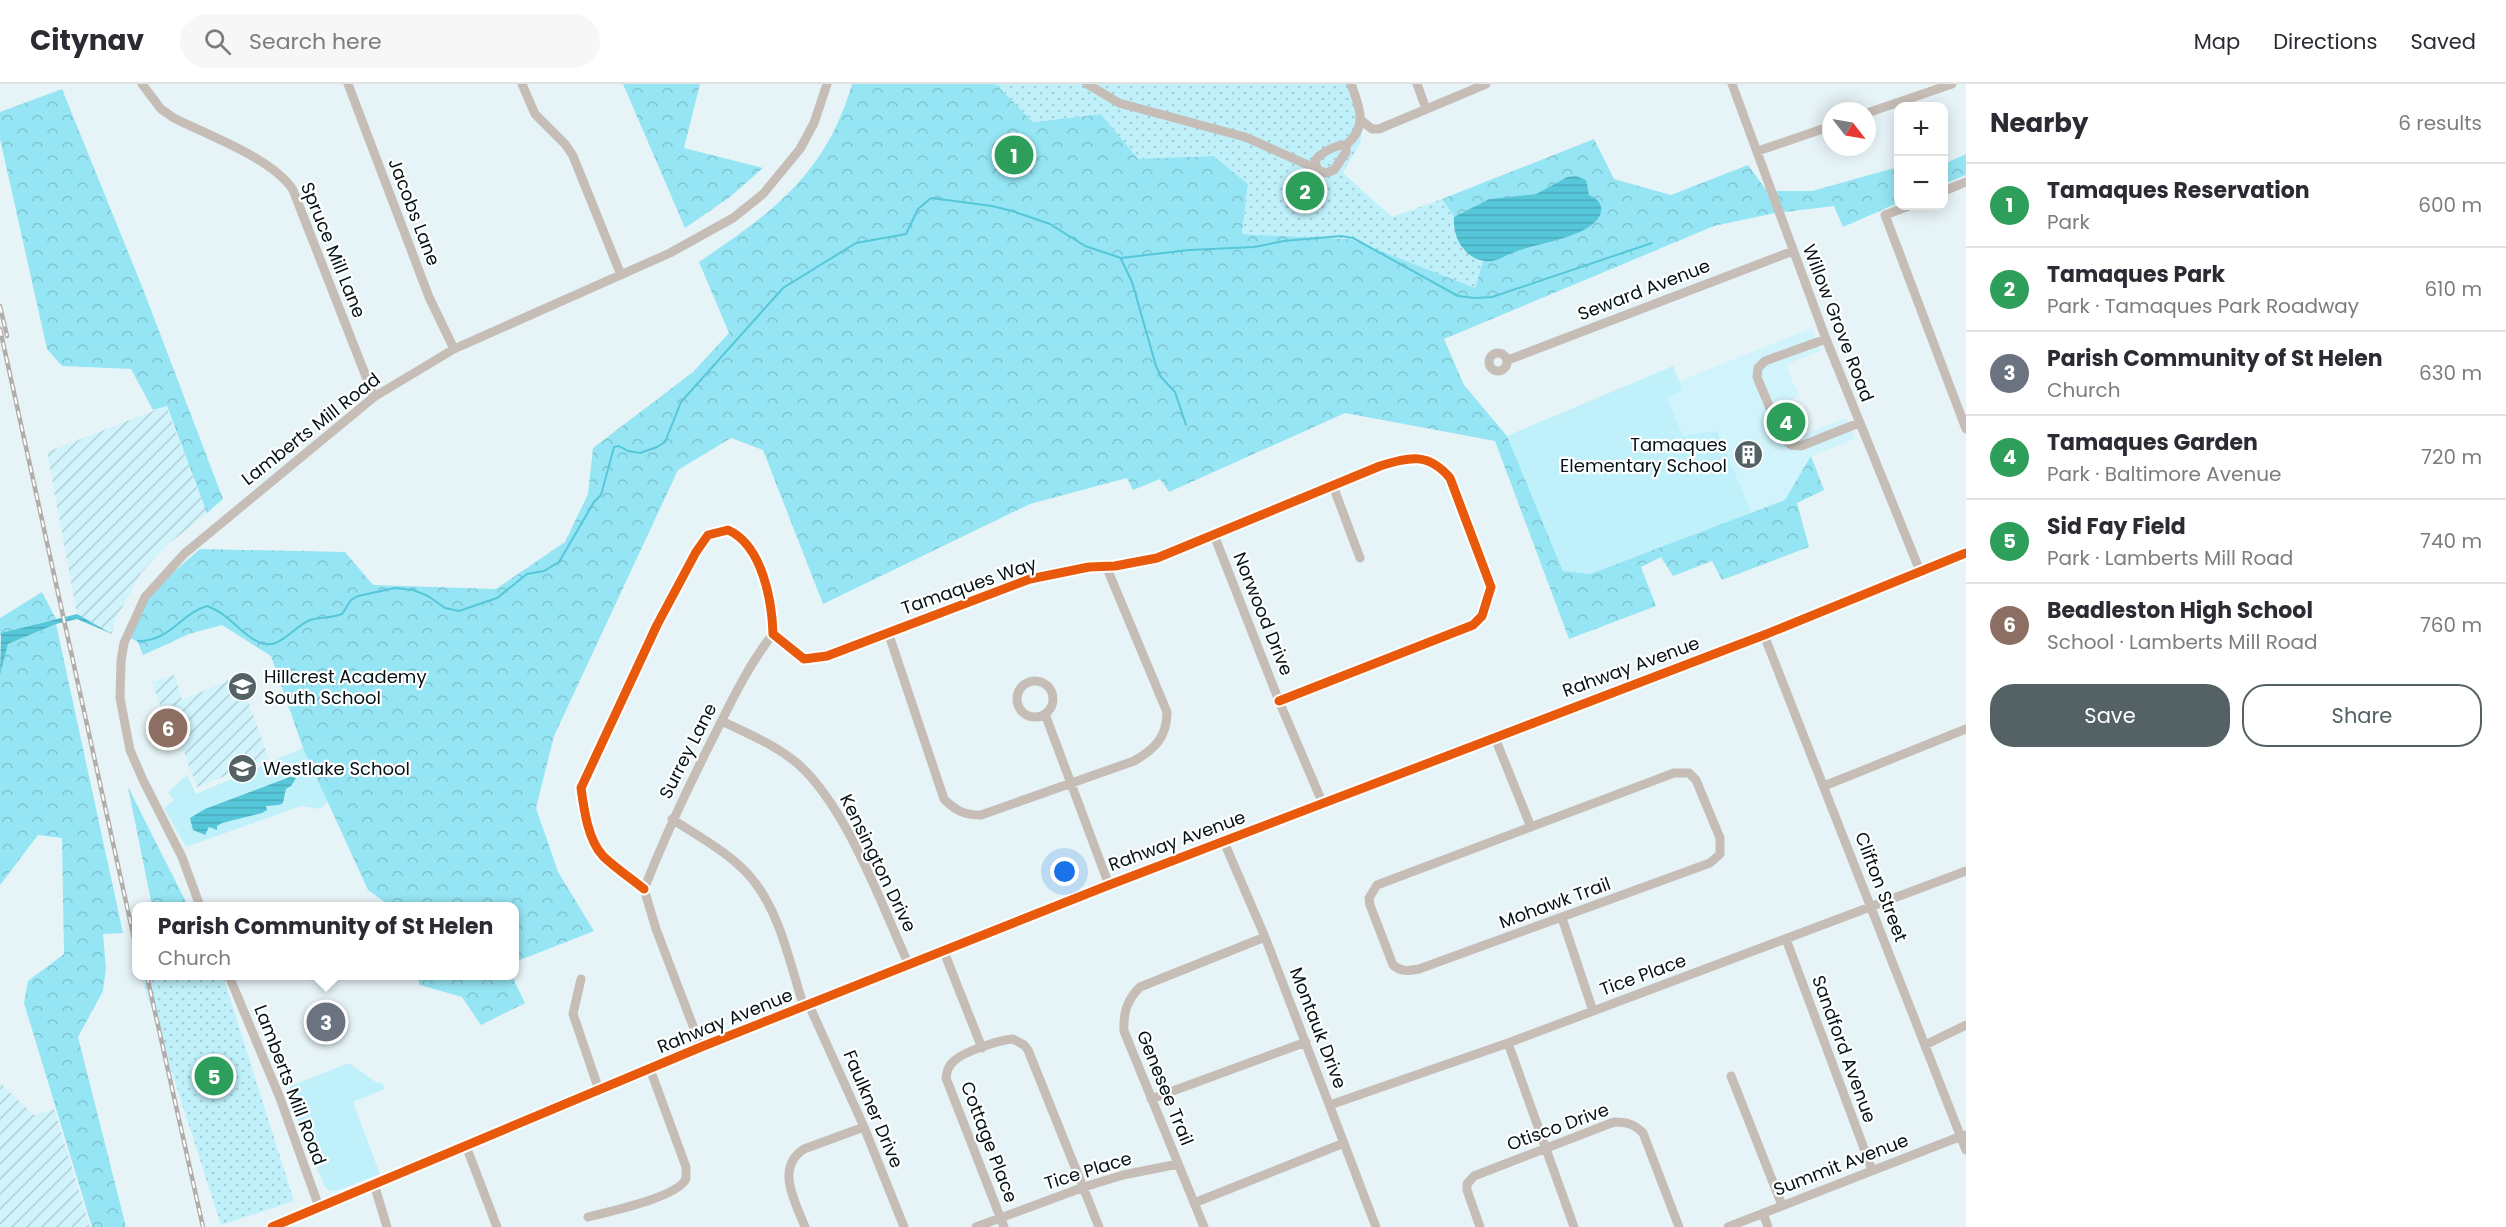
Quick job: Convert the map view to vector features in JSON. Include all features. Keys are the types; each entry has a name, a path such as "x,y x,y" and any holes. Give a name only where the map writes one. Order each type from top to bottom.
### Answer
{"street":[{"name":"Spruce Mill Lane","path":"142,84 161,109 174,118 270,166 287,180 293,190 374,397"},
{"name":"Jacobs Lane","path":"348,84 429,297 454,349"},
{"path":"522,84 535,114 573,156 621,275"},
{"name":"Lamberts Mill Road","path":"199,902 182,857 142,780 130,750 119,690 124,643 145,597 173,564 374,397 454,349 670,253 733,218 763,194 800,149 814,123 827,84"},
{"path":"1087,84 1119,103 1245,137 1326,173 1332,172 1346,152 1346,145"},
{"path":"1317,168 1315,161 1318,156 1341,145 1346,145 1356,135 1361,120 1360,108 1351,84"},
{"path":"1417,84 1426,109"},
{"path":"1361,120 1372,129 1379,129 1486,84"},
{"name":"Willow Grove Road","path":"1732,84 1826,339 1920,571"},
{"path":"1876,110 1952,84"},
{"path":"1758,151 1822,129"},
{"path":"1948,189 1966,182"},
{"path":"1899,210 1886,215 1966,429"},
{"name":"Seward Avenue","path":"1508,360 1793,250"},
{"path":"1826,339 1766,362 1757,374 1782,438 1791,446 1797,447 1859,423"},
{"name":"Tamaques Way","path":"773,634 804,659 827,656 1030,579 1089,567 1156,558 1380,466 1411,457 1428,460 1442,468 1450,478 1491,587 1482,616 1473,625 1279,701"},
{"path":"1333,486 1360,558"},
{"path":"701,1047 656,929 644,889 604,857 596,846 583,805 581,788 657,626 696,552 708,536 728,530 739,535 754,556 768,596 773,634"},
{"name":"Norwood Drive","path":"1214,535 1279,701 1323,804"},
{"name":"Rahway Avenue","path":"272,1227 701,1047 1109,885 1764,635 1966,553"},
{"path":"888,632 945,799 955,809 966,815 981,815 1134,761 1150,752 1167,726 1167,712 1107,566"},
{"name":"Surrey Lane","path":"644,889 672,819 761,649 773,634"},
{"name":"Clifton Street","path":"1764,635 1924,1045 1963,1135 1966,1150"},
{"path":"1045,714 1109,885"},
{"name":"Kensington Drive","path":"722,721 781,752 798,765 825,794 852,840 909,965"},
{"path":"1824,786 1966,729"},
{"path":"1495,738 1531,827"},
{"name":"Mohawk Trail","path":"1689,773 1696,780 1720,838 1720,854 1710,863 1562,918 1408,971 1399,970 1393,965 1370,906 1369,898 1377,885 1531,827 1674,774 1689,773"},
{"name":"Faulkner Drive","path":"672,819 723,853 752,879 772,909 807,1006 864,1127 904,1227"},
{"name":"Montauk Drive","path":"1224,842 1265,937 1376,1227"},
{"name":"Tice Place","path":"1330,1105 1508,1043 1966,871"},
{"path":"1562,918 1593,1011"},
{"name":"Genesee Trail","path":"1204,1227 1124,1031 1125,1008 1131,996 1140,987 1265,937"},
{"name":"Sandford Avenue","path":"1786,939 1872,1170"},
{"path":"944,952 982,1047"},
{"path":"581,979 573,1014 598,1090"},
{"name":"Lamberts Mill Road","path":"231,980 280,1098 319,1207"},
{"path":"1924,1045 1966,1025"},
{"name":"Cottage Place","path":"1002,1222 946,1078 948,1067 955,1059 982,1047 1013,1039 1024,1045 1099,1227"},
{"path":"1151,1099 1306,1042"},
{"path":"1508,1043 1574,1227"},
{"path":"588,1217 656,1197 678,1188 686,1179 686,1167 650,1069"},
{"path":"1731,1076 1782,1204"},
{"name":"Otisco Drive","path":"1480,1227 1467,1190 1470,1179 1614,1122 1626,1122 1637,1126 1643,1133 1679,1227"},
{"path":"805,1227 790,1188 789,1164 804,1149 864,1127"},
{"name":"Summit Avenue","path":"1728,1227 1963,1135"},
{"path":"1194,1203 1344,1143"},
{"path":"466,1146 497,1227"},
{"name":"Tice Place","path":"976,1227 1002,1222 1084,1187 1123,1175 1178,1164"},
{"path":"374,1184 387,1227"},
{"path":"1763,1213 1768,1227"}],"shaded area":[{"path":"996,84 1355,84 1361,120 1361,141 1343,173 1392,217 1442,199 1454,217 1453,227 1463,251 1483,261 1475,288 1350,239 1242,234 1248,184 1214,156 1138,159 1101,114 1033,122"},
{"path":"1576,176 1586,180 1589,195 1601,206 1599,217 1584,230 1493,261 1471,256 1457,239 1454,217 1489,199 1536,194 1567,177"},
{"path":"1812,328 1820,351 1786,365 1799,396 1785,402 1799,436 1846,418 1855,439 1811,456 1785,500 1589,574 1507,436 1673,366 1679,381"},
{"path":"1673,366 1683,390 1667,398 1683,436 1717,431 1752,514 1589,574 1563,571 1507,436"},
{"path":"166,406 207,513 166,546 141,573 115,620 112,634 77,614 47,452"},
{"path":"77,614 112,634 77,619 56,624 8,644 0,675 1,633"},
{"path":"175,675 182,700 239,676 269,759 197,787 182,747 175,748 152,682"},
{"path":"303,748 328,802 320,809 301,806 186,847 164,808 174,800 168,792 187,775 196,794"},
{"path":"290,777 296,778 286,789 282,804 266,806 267,810 262,813 222,823 217,826 217,830 209,827 205,835 193,830 190,818 205,809"},
{"path":"142,980 224,980 294,1201 221,1225"},
{"path":"349,1063 376,1082 382,1083 385,1089 353,1102 380,1174 336,1191 328,1190 287,1094 290,1086"},
{"path":"0,1083 34,1115 54,1109 90,1227 0,1227"}],"green space":[{"path":"623,84 700,84 684,148 763,168 730,197 685,228"},
{"path":"852,84 996,84 1033,122 1101,114 1138,158 1214,156 1248,184 1242,234 1350,239 1475,287 1483,261 1497,259 1572,233 1589,195 1586,189 1567,177 1536,194 1489,199 1454,217 1442,199 1594,139 1614,179 1671,195 1748,165 1767,191 1812,191 1894,168 1894,205 1843,227 1834,206 1775,213 1714,226 1444,339 1464,385 1507,436 1563,571 1590,574 1785,500 1811,456 1824,490 1797,503 1809,547 1722,580 1712,561 1673,576 1661,557 1641,567 1656,606 1569,639 1495,441 1345,413 1169,492 1160,479 1133,490 1127,478 1030,504 823,604 763,450 731,438 678,470 554,736 536,808 558,872 594,931 519,960 519,902 384,902 368,890 303,748 271,656 222,625 189,634 143,655 138,642 127,636 145,597 200,549 345,552 373,585 496,589 565,542 588,494 593,448 693,372 729,333 699,262 750,226 794,188 828,143"},
{"path":"62,89 143,289 223,499 207,513 167,406 153,410 131,369 62,366 47,349 0,139 0,112"},
{"path":"1966,154 1966,175 1948,182 1948,162"},
{"path":"42,592 56,619 2,633 0,636 0,618"},
{"path":"56,624 123,933 103,934 106,968 103,991 78,1037 126,1227 92,1227 24,1003 28,981 64,954 62,838 38,835 0,885 0,675 8,644"},
{"path":"128,787 186,902 151,902"},
{"path":"418,980 514,980 525,1003 481,1025 462,997 420,985"}],"waterway":[{"path":"138,641 159,637 189,615 207,606 226,617 253,639 270,644 277,643 310,620 342,614 351,600 358,596 395,588 413,590 428,596 445,608 459,611 497,598 527,574 544,571 559,562 594,502 601,495 614,447 619,446 628,451 640,453 665,442 681,402 783,288 856,243 906,234 918,209 931,198 1012,211 1050,224 1085,246 1121,258 1189,250 1254,247 1284,241 1341,236 1353,238 1458,296 1474,298 1492,297 1652,243"},
{"path":"1121,259 1132,282 1156,366 1161,377 1175,392 1186,425"}],"railway":[{"path":"0,306 7,336"},
{"path":"0,329 132,929"},
{"path":"148,980 203,1227"}],"cycle path":[{"path":"644,889 603,856 598,849 588,824 581,788 657,625 696,552 708,535 728,530 740,537 749,548 763,575 773,634 804,659 827,656 1030,579 1089,567 1115,566 1157,558 1380,466 1410,459 1426,460 1434,464 1450,478 1491,587 1482,616 1473,625 1279,701"},
{"path":"272,1227 701,1047 1109,885 1764,635 1966,553"}],"place":[{"name":"Tamaques Reservation","path":"1014,155"},
{"name":"Tamaques Park","path":"1305,191"},
{"name":"Tamaques Garden","path":"1786,422"},
{"name":"Tamaques Elementary School","path":"1748,455"},
{"name":"Hillcrest Academy South School","path":"243,687"},
{"name":"Beadleston High School","path":"168,728"},
{"name":"Westlake School","path":"242,769"},
{"name":"Parish Community of St Helen","path":"326,1022"},
{"name":"Sid Fay Field","path":"214,1076"}]}
